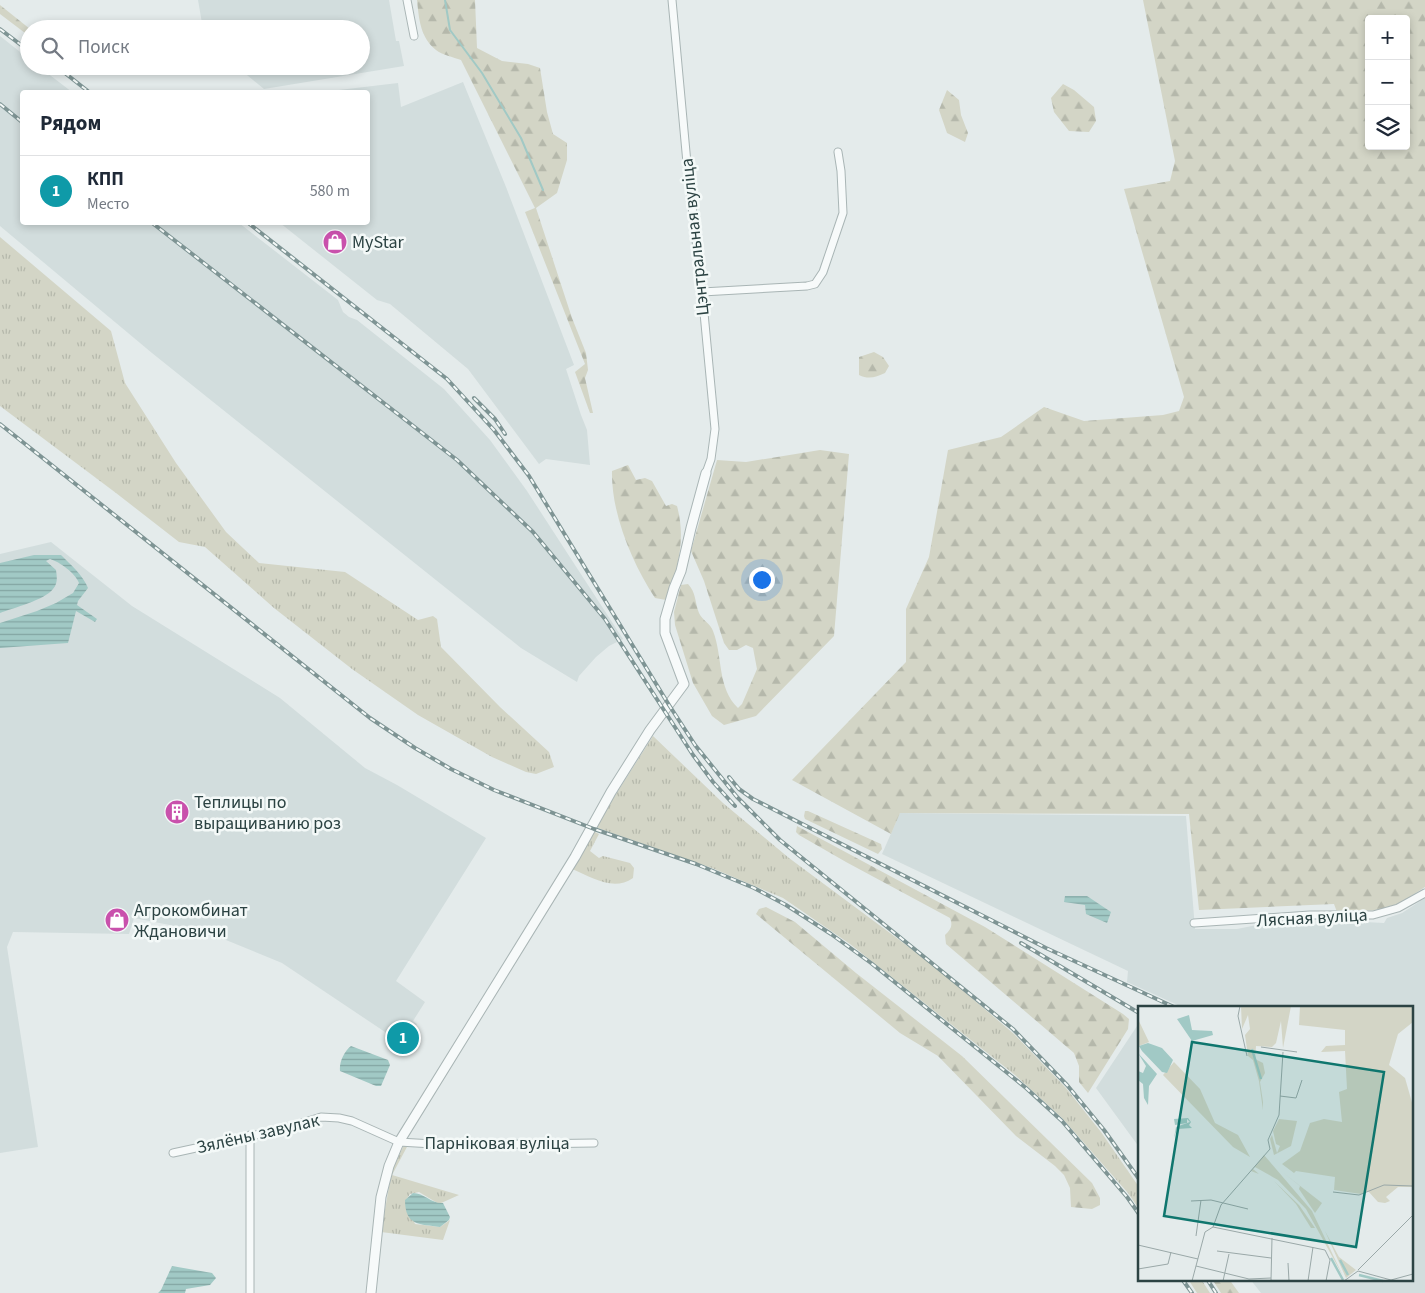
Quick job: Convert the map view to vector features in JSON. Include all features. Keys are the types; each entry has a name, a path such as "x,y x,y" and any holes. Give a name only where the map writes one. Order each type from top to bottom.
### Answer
{"street":[{"path":"407,0 414,36"},
{"name":"Цэнтральная вуліца","path":"672,0 691,207 716,429 711,459 706,473"},
{"path":"702,292 814,284 824,272 843,213 838,152"},
{"path":"371,1293 381,1196 384,1182 399,1142 575,857 611,792 646,737 684,684 665,633 665,625 706,473"},
{"name":"Лясная вуліца","path":"1194,924 1310,916 1374,915 1398,908 1425,893"},
{"name":"Зялёны завулак","path":"173,1153 283,1128 322,1117 339,1118 387,1135 399,1142"},
{"path":"250,1135 250,1293"},
{"name":"Парніковая вуліца","path":"399,1142 450,1144 594,1143"}],"shaded area":[{"path":"198,0 389,0 396,41 399,41 404,66 370,72 370,20 201,20"},
{"path":"0,36 20,52 20,75 50,75 69,90 20,90 20,225 242,225 338,300 343,312 349,317 357,320 444,389 490,440 527,491 623,639 609,646 596,657 579,676 577,682 521,648 152,353 0,226"},
{"path":"247,75 349,75 264,89"},
{"path":"463,82 506,187 574,365 566,369 587,430 590,465 546,459 539,464 468,369 390,304 377,300 283,225 370,225 370,90 339,90 398,83 401,107"},
{"path":"51,542 132,606 280,698 365,768 486,838 396,981 425,1002 413,1021 417,1024 403,1044 282,963 226,940 180,927 134,918 129,934 13,932 7,947 38,1147 0,1153 0,554"},
{"path":"900,813 1186,816 1195,929 1237,929 1287,919 1288,926 1303,922 1304,926 1345,921 1384,923 1387,918 1402,913 1425,898 1425,1293 1261,1293 1251,1280 1412,1280 1412,1006 1180,1006 1127,982 1128,971 882,854"},
{"path":"1138,1025 1138,1146 1096,1088"}],"green space":[{"path":"417,0 475,0 477,48 502,61 528,64 540,68 547,112 553,134 567,143 567,160 557,193 536,208 572,318 586,353 588,370 585,378 593,413 590,413 575,372 585,364 525,212 535,208 461,60 438,52 423,33"},
{"path":"1143,0 1425,0 1425,887 1399,904 1382,910 1337,912 1334,904 1199,910 1189,814 900,813 891,834 792,780 906,662 906,609 929,557 948,450 1001,437 1044,407 1084,421 1163,415 1179,411 1184,397 1124,189 1170,181 1175,161"},
{"path":"0,5 20,21 20,29 0,14"},
{"path":"1063,84 1074,90 1094,107 1096,121 1089,132 1069,131 1054,112 1051,98"},
{"path":"947,90 959,100 961,115 968,133 965,142 947,133 939,110"},
{"path":"0,237 111,331 125,383 176,463 226,532 259,563 345,572 418,620 433,616 437,619 441,647 500,707 549,752 554,767 536,774 526,772 492,757 418,715 352,669 274,608 205,547 179,542 0,406"},
{"path":"874,352 883,357 889,366 885,373 869,378 859,375 859,357"},
{"path":"820,450 849,454 834,636 756,716 724,725 712,716 693,683 675,625 674,612 681,585 688,584 694,594 699,613 713,631 723,681 731,700 738,708 742,704 757,669 753,648 746,645 737,650 729,650 724,643 704,581 691,551 717,460 746,462"},
{"path":"628,465 636,480 645,478 652,481 666,506 672,504 677,506 681,530 680,552 672,586 666,600 655,598 631,554 619,520 615,504 612,471"},
{"path":"653,736 723,803 789,858 933,965 1014,1034 1066,1088 1101,1132 1138,1186 1138,1208 1128,1193 1062,1118 1015,1075 850,944 783,898 712,868 595,827"},
{"path":"805,811 881,844 882,849 878,854 805,819"},
{"path":"797,826 985,927 1129,1019 1128,1029 1088,1093 1079,1082 1079,1066 1074,1053 946,944 945,935 950,929 950,918 799,835 796,832"},
{"path":"593,831 599,834 590,851 599,858 603,856 630,863 634,868 633,878 618,884 602,882 572,869"},
{"path":"766,907 795,922 856,973 962,1056 1092,1183 1100,1198 1100,1205 1092,1209 1071,1207 1070,1188 1064,1175 1055,1166 1016,1136 938,1056 900,1033 756,914 759,909"},
{"path":"404,1145 408,1145 392,1175 459,1195 439,1204 419,1192 410,1194 406,1200 415,1224 440,1227 450,1220 443,1240 381,1232 392,1170"},
{"path":"1189,1280 1202,1280 1210,1293 1197,1293"},
{"path":"1213,1280 1230,1280 1239,1293 1221,1293"}],"water":[{"path":"34,555 61,555 72,566 88,588 77,605 97,619 95,622 76,611 68,643 0,648 0,623 56,603 73,593 79,583 67,568 50,559 46,561 56,570 55,587 43,597 0,613 0,563"},
{"path":"1065,896 1087,896 1111,912 1107,923 1086,914 1085,905 1064,902"},
{"path":"351,1046 388,1060 390,1065 381,1086 376,1086 340,1071 342,1057"},
{"path":"413,1193 417,1193 435,1202 443,1203 450,1217 449,1220 440,1227 420,1224 411,1219 406,1209 405,1200"},
{"path":"172,1266 212,1273 216,1278 210,1285 186,1289 185,1293 158,1293"}],"waterway":[{"path":"445,0 450,30 482,73 521,138 543,190"}],"railway":[{"path":"0,29 20,44"},
{"path":"67,75 86,90"},
{"path":"0,104 20,120"},
{"path":"155,225 457,460 533,532 605,619 693,755 713,782 735,806"},
{"path":"251,225 447,379 494,430 529,476 669,705 695,745 737,797 780,840 1013,1029 1067,1085 1104,1130 1138,1178"},
{"path":"474,398 495,419 505,434"},
{"path":"0,424 370,718 415,748 451,769 494,790 594,829 696,864 754,888 786,905 831,934 871,963 1026,1088 1062,1121 1138,1213"},
{"path":"729,777 739,789 753,799 1046,948 1172,1006"},
{"path":"1021,943 1138,1012"},
{"path":"1183,1280 1192,1293"},
{"path":"1208,1280 1216,1293"}],"place":[{"name":"MyStar","path":"335,242"},
{"name":"Теплицы по выращиванию роз","path":"177,812"},
{"name":"Агрокомбинат Ждановичи","path":"117,920"},
{"name":"КПП","path":"403,1038"}]}
